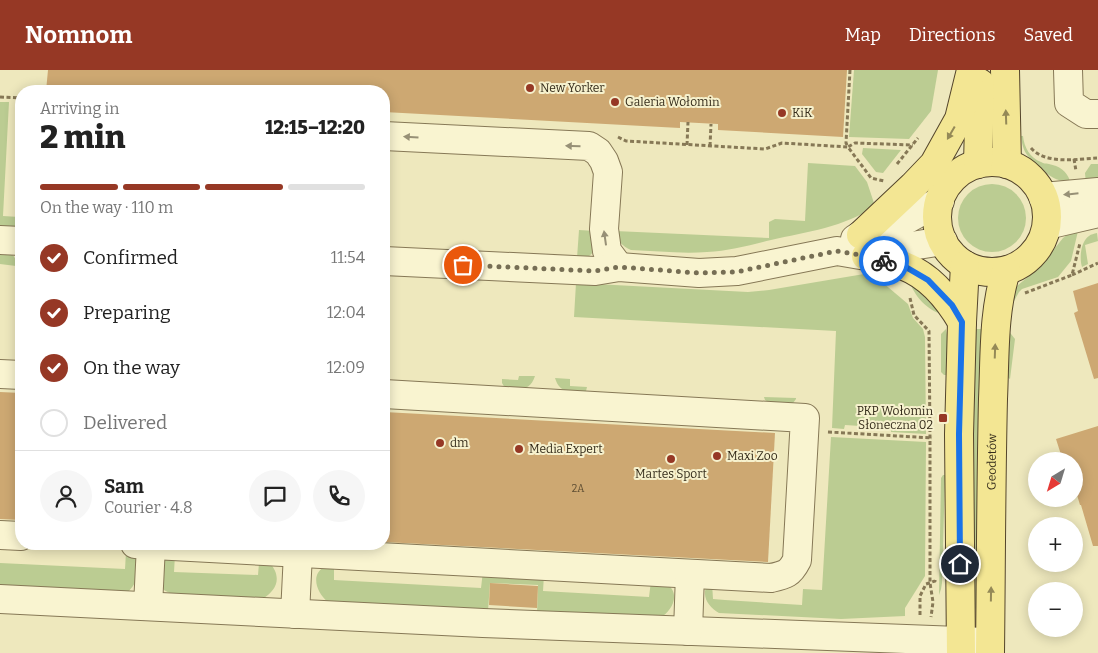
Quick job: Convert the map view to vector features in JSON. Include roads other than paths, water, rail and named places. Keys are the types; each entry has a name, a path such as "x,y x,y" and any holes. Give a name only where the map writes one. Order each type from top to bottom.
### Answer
{"main road":[{"path":"962,322 952,305 928,280 872,251 887,196 913,186 934,164 960,118 972,70"},
{"path":"978,164 980,70"},
{"path":"1005,70 1007,164"},
{"path":"992,162 1007,164 1017,168 1033,180 1043,197 1047,211 1047,225 1045,234 1036,251 1023,263 1006,271 985,272 965,265 956,259 943,242 937,222 940,201 945,189 954,178 965,170 978,164 992,162"},
{"path":"961,647 959,434 965,265"},
{"name":"Geodetów","path":"990,648 996,322 1006,271"}],"street":[{"path":"1068,70 1069,103 1086,114 1098,114"},
{"path":"390,136 589,146 598,152 608,172 604,229 607,250 619,267"},
{"path":"1043,197 1098,192"},
{"path":"872,251 895,226 940,201"},
{"path":"1047,225 1098,213"},
{"path":"0,240 15,241"},
{"path":"390,261 595,271 619,267 699,273 736,272 837,251 872,251 943,242"},
{"path":"0,374 15,375"},
{"path":"246,550 771,578 791,571 797,560 805,418 390,394"},
{"path":"0,535 15,536"},
{"path":"143,550 148,606"},
{"path":"295,614 298,553"},
{"path":"688,631 690,574"},
{"path":"0,599 483,623 929,640 961,647 990,648"}],"place":[{"name":"New Yorker","path":"530,88"},
{"name":"Galeria Wołomin","path":"615,102"},
{"name":"KiK","path":"782,113"},
{"name":"PKP Wołomin Słoneczna 02","path":"943,418"},
{"name":"dm","path":"440,443"},
{"name":"Media Expert","path":"519,449"},
{"name":"Maxi Zoo","path":"717,456"},
{"name":"Martes Sport","path":"671,459"}]}
